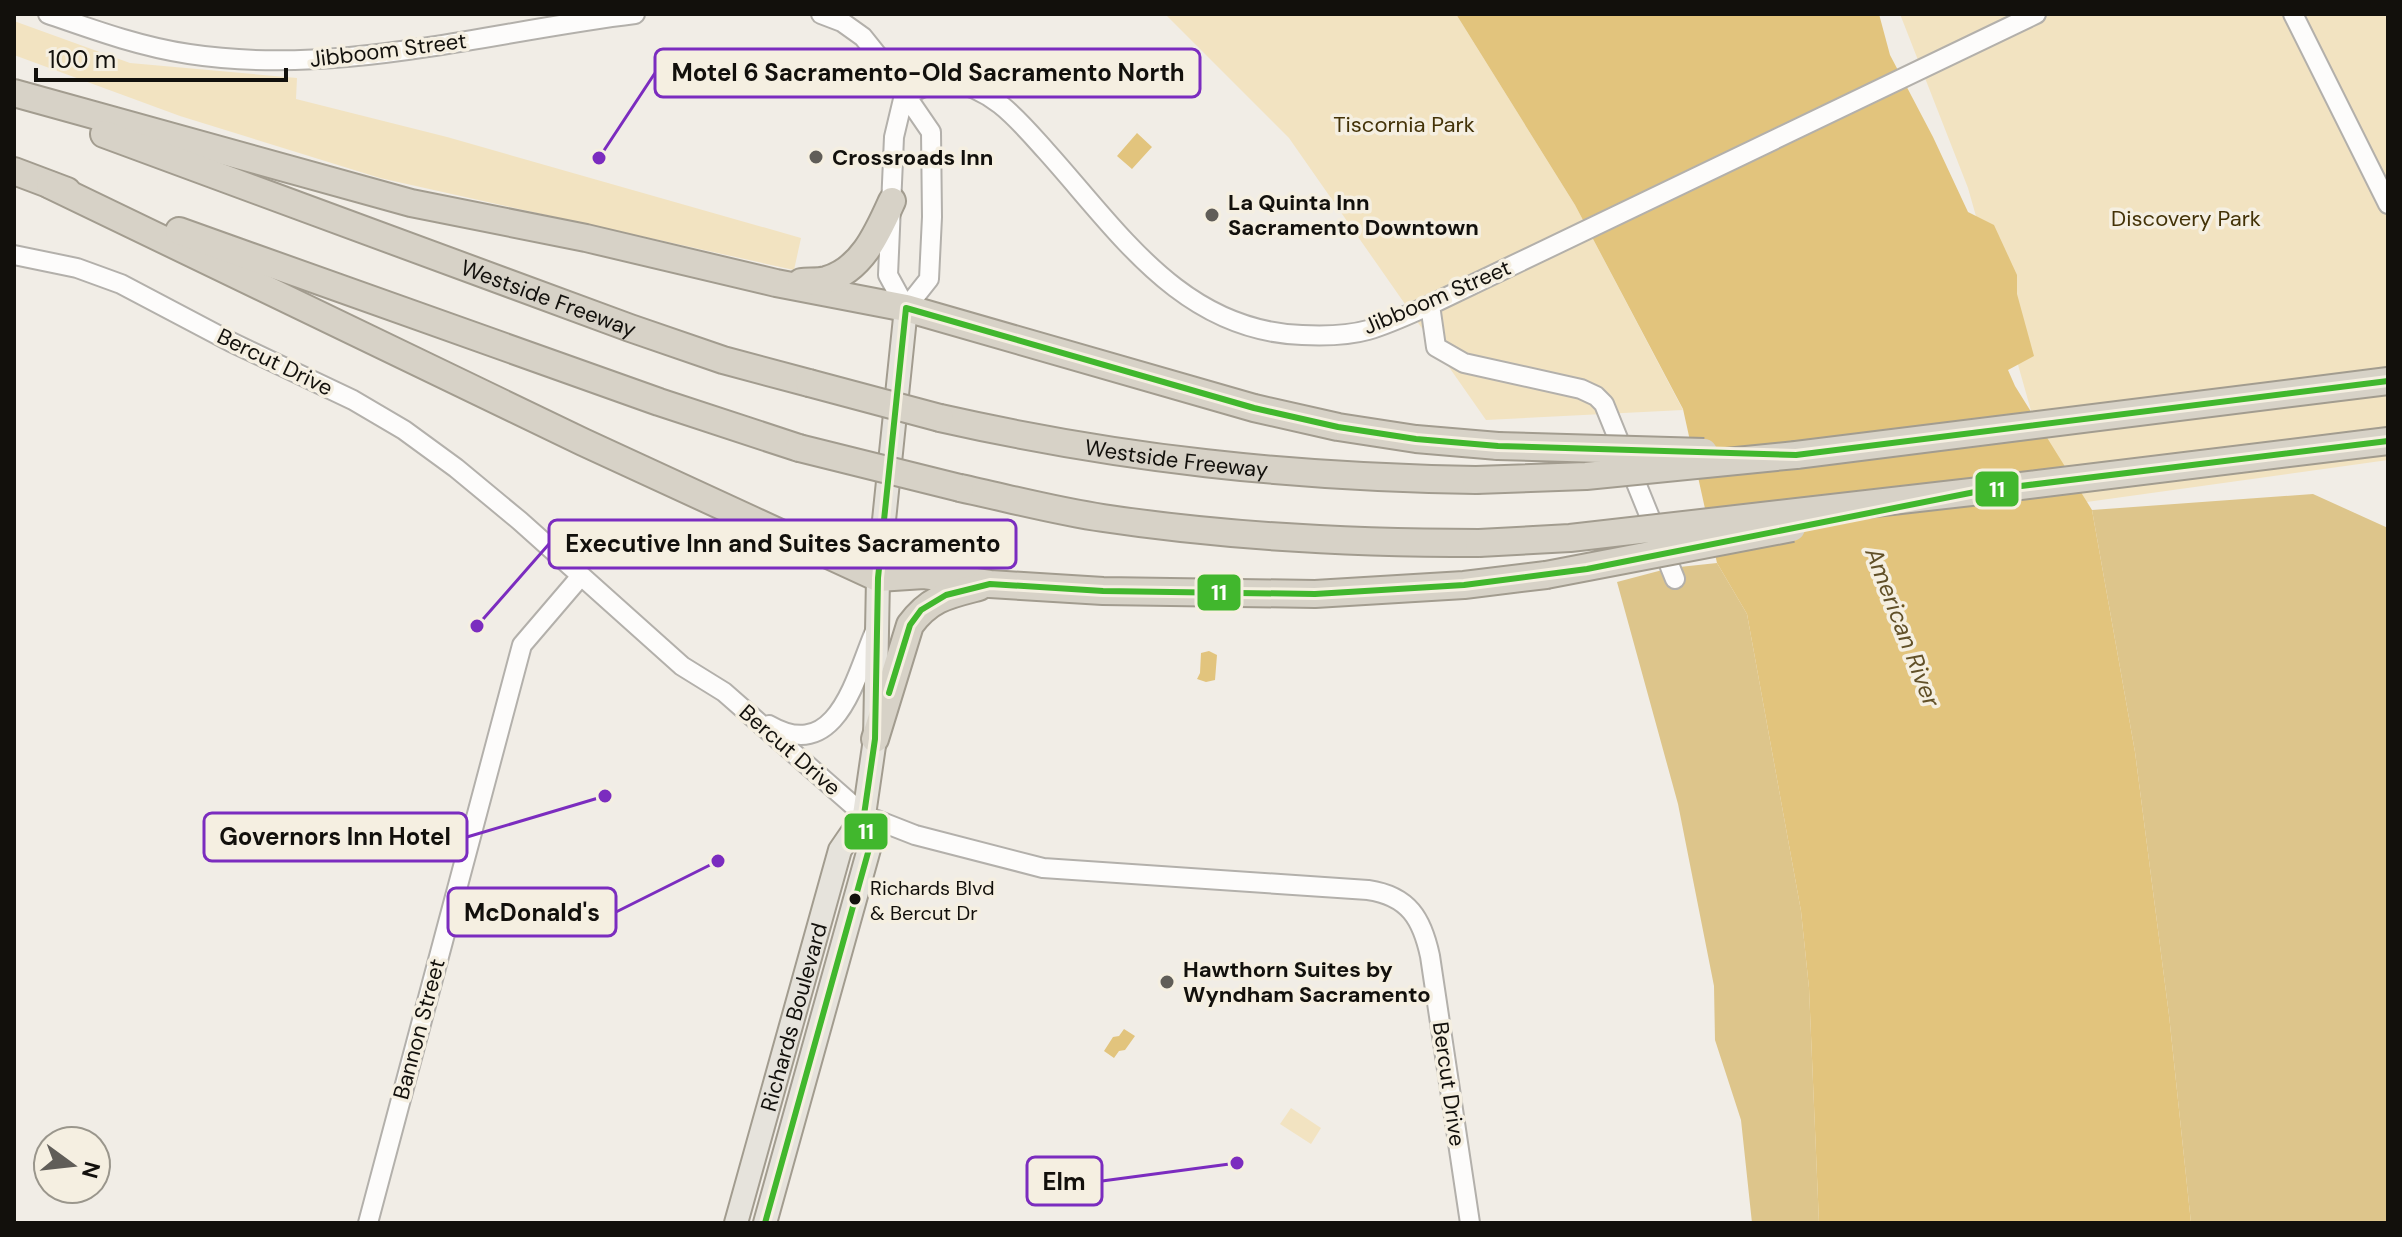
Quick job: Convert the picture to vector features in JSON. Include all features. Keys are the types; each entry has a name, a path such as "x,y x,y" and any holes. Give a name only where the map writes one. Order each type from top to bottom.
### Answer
{"highway":[{"path":"14,93 411,203 586,238 776,283 906,308 1254,408 1338,427 1416,439 1498,446 1796,455"},
{"name":"Westside Freeway","path":"14,100 723,360 940,418 1038,439 1191,463 1389,479 1476,480 1600,475 1796,455 2388,381"},
{"path":"14,171 659,402 799,448 960,488 1100,518 1196,530 1306,539 1479,543 1570,538 2388,441"},
{"path":"50,185 583,442 878,578 924,575 990,584 1103,591 1315,594 1464,585 1546,575 1980,491"},
{"path":"776,283 826,280 855,264 874,239 892,201"},
{"path":"875,739 910,625 932,602 990,584"}],"main road":[{"name":"Richards Boulevard","path":"765,1223 869,849 864,815 875,739 878,578 906,308"},
{"name":"Richards Boulevard","path":"736,1223 840,850 864,815"}],"street":[{"name":"Jibboom Street","path":"48,14 137,43 187,54 229,59 310,61 432,47 635,14"},
{"path":"821,14 842,22 863,37 904,95 894,137 888,275 906,308"},
{"name":"Jibboom Street","path":"904,95 947,81 991,95 1023,125 1149,266 1180,293 1210,313 1235,323 1288,335 1339,335 1368,330 1430,305 2036,14"},
{"path":"2293,14 2388,204"},
{"name":"Richards Boulevard","path":"904,95 931,132 932,207 929,279 906,308"},
{"name":"Bercut Drive","path":"14,255 77,268 121,284 231,342 353,400 404,430 445,459 682,666 724,692 864,815 915,835 1043,868 1368,890 1402,902 1425,931 1470,1223"},
{"path":"1430,305 1433,332 1445,341 1449,355 1464,363 1581,389 1596,396 1611,418 1675,579"},
{"name":"Bannon Street","path":"368,1223 522,645 581,576"},
{"path":"747,713 793,736 820,732 837,716 876,628"}],"green space":[{"name":"Tiscornia Park","path":"1165,14 1456,14 1575,205 1683,410 1486,420 1289,138"},
{"name":"Discovery Park","path":"1900,14 2388,14 2388,460 2058,506 1968,188"},
{"path":"14,21 130,63 297,78 296,99 447,137 801,238 794,270 380,178 180,116 14,55"},
{"path":"1291,1108 1321,1128 1311,1144 1280,1124"}],"shaded area":[{"path":"2313,494 2388,528 2388,1223 2191,1223 2169,1015 2135,752 2092,510"},
{"path":"1717,563 1747,614 1801,911 1809,988 1819,1223 1752,1223 1741,1120 1715,1040 1714,986 1678,804 1617,582 1670,568"}],"water":[{"name":"American River","path":"1456,14 1879,14 1890,55 1968,212 1994,225 2017,275 2017,294 2034,356 2008,370 2092,510 2135,752 2169,1015 2191,1223 1819,1223 1809,988 1801,911 1747,614 1717,563 1683,409 1575,205"},
{"path":"1137,133 1152,147 1132,169 1117,156"},
{"path":"1209,651 1217,655 1215,680 1206,682 1197,679 1201,653"},
{"path":"1124,1029 1135,1036 1125,1050 1119,1051 1114,1058 1104,1051 1113,1037 1119,1036"}],"transit line":[{"name":"11","path":"765,1223 869,849 864,815 875,739 878,578 906,308 1254,408 1338,427 1416,439 1498,446 1796,455 2388,381"},
{"name":"11","path":"889,693 910,625 921,610 946,595 990,584 1103,591 1315,594 1464,585 1587,569 1980,491 2388,441"}],"place":[{"name":"Crossroads Inn","path":"816,157"},
{"name":"Motel 6 Sacramento-Old Sacramento North","path":"599,158"},
{"name":"La Quinta Inn Sacramento Downtown","path":"1212,215"},
{"name":"Executive Inn and Suites Sacramento","path":"477,626"},
{"name":"Governors Inn Hotel","path":"605,796"},
{"name":"McDonald's","path":"718,861"},
{"name":"Richards Blvd & Bercut Dr","path":"855,899"},
{"name":"Hawthorn Suites by Wyndham Sacramento","path":"1167,982"},
{"name":"Elm","path":"1237,1163"}]}
